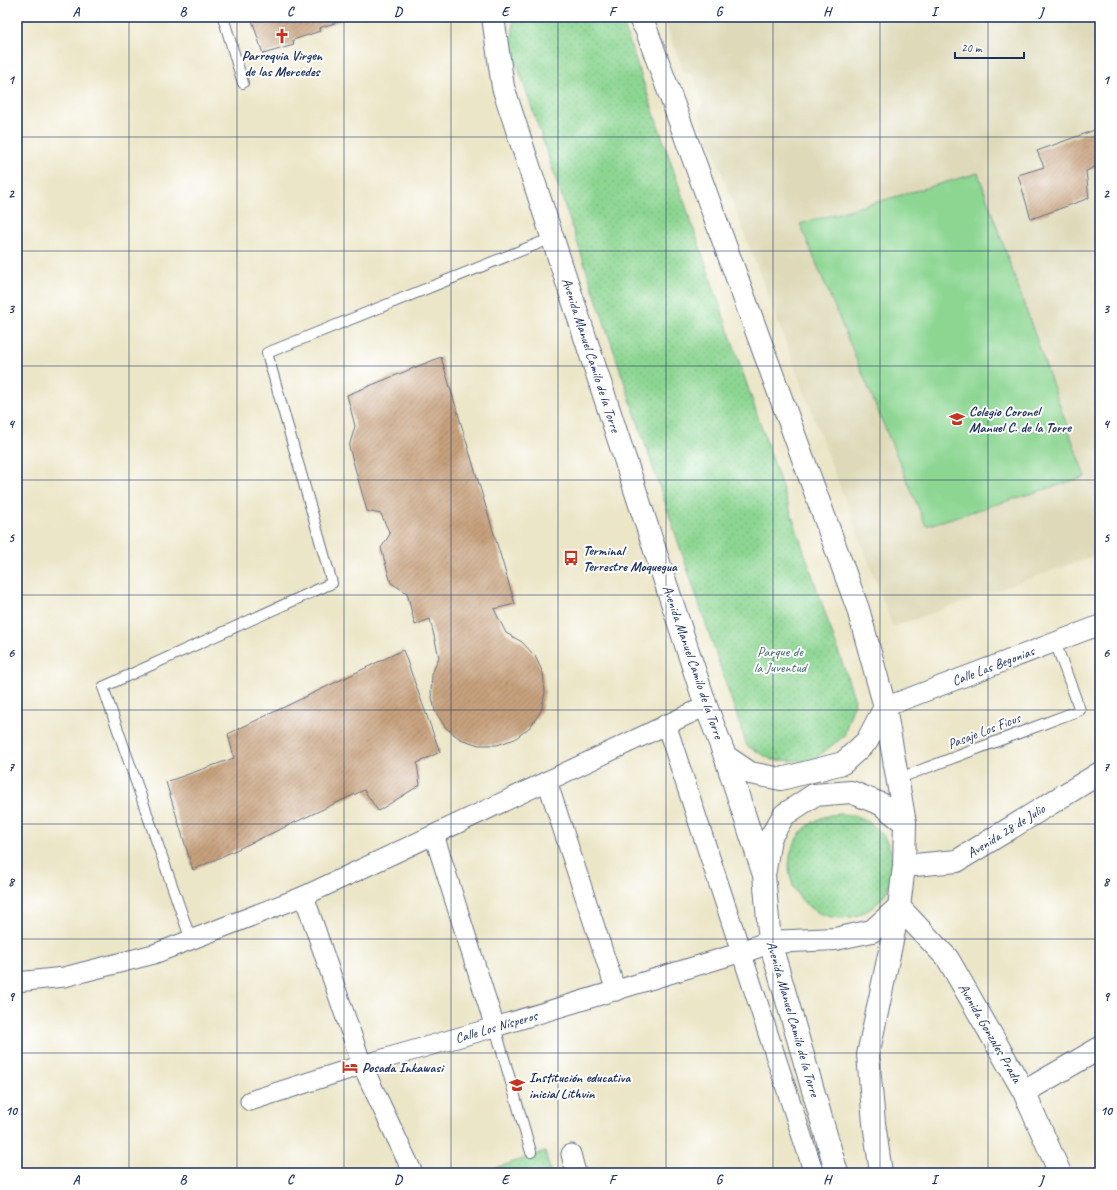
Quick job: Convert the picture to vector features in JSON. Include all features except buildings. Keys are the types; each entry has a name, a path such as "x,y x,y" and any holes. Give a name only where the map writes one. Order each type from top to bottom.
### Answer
{"main road":[{"name":"Avenida Manuel Camilo de la Torre","path":"493,17 503,87 706,706 725,756 764,875 770,942 837,1173"},
{"path":"640,17 646,29 858,609 885,707 905,823 904,866 899,907 868,1055 874,1123 881,1173"},
{"path":"725,756 750,773 782,779 843,762 867,741 885,707"},
{"name":"Avenida 28 de Julio","path":"904,866 957,861 1100,773"},
{"path":"764,875 770,838 784,814 814,795 851,792 881,804 905,823"},
{"path":"742,952 770,942 836,939 872,931 899,907"},
{"name":"Avenida Gonzales Prada","path":"899,907 948,959 1024,1092 1060,1173"},
{"path":"1024,1092 1100,1048"}],"street":[{"name":"Calle Las Begonias","path":"885,707 1100,625"},
{"path":"17,982 64,977 154,954 304,896 706,706"},
{"path":"666,724 814,1173"},
{"path":"547,781 616,991"},
{"path":"434,835 495,1028"},
{"path":"304,896 362,1065 413,1173"},
{"name":"Calle Los Nísperos","path":"250,1101 362,1065 495,1028 742,952"},
{"path":"571,1154 576,1173"}],"lane":[{"path":"223,17 243,83"},
{"path":"191,940 103,687 332,584 267,353 552,238"},
{"name":"Pasaje Los Ficus","path":"897,779 1080,710 1055,642"},
{"path":"495,1028 531,1152"}],"shaded area":[{"name":"Colegio Coronel Manuel C. de la Torre","path":"663,17 1100,17 1100,551 1090,557 893,627 698,111 703,103 693,76 683,71"}],"green space":[{"name":"Parque de la Juventud","path":"513,17 621,17 855,700 844,736 812,761 772,760 747,746 512,49"},
{"path":"978,173 1085,477 926,526 800,224"},
{"path":"841,814 861,818 878,829 889,846 893,866 889,886 878,903 861,914 841,918 821,914 804,903 793,886 789,866 793,846 804,829 821,818"},
{"path":"545,1152 551,1173 479,1173"}],"place":[{"name":"Parroquia Virgen de las Mercedes","path":"282,36"},
{"name":"Colegio Coronel Manuel C. de la Torre","path":"957,419"},
{"name":"Terminal Terrestre Moquegua","path":"571,558"},
{"name":"Posada Inkawasi","path":"350,1067"},
{"name":"Institución educativa inicial Lithvin","path":"517,1085"}]}
